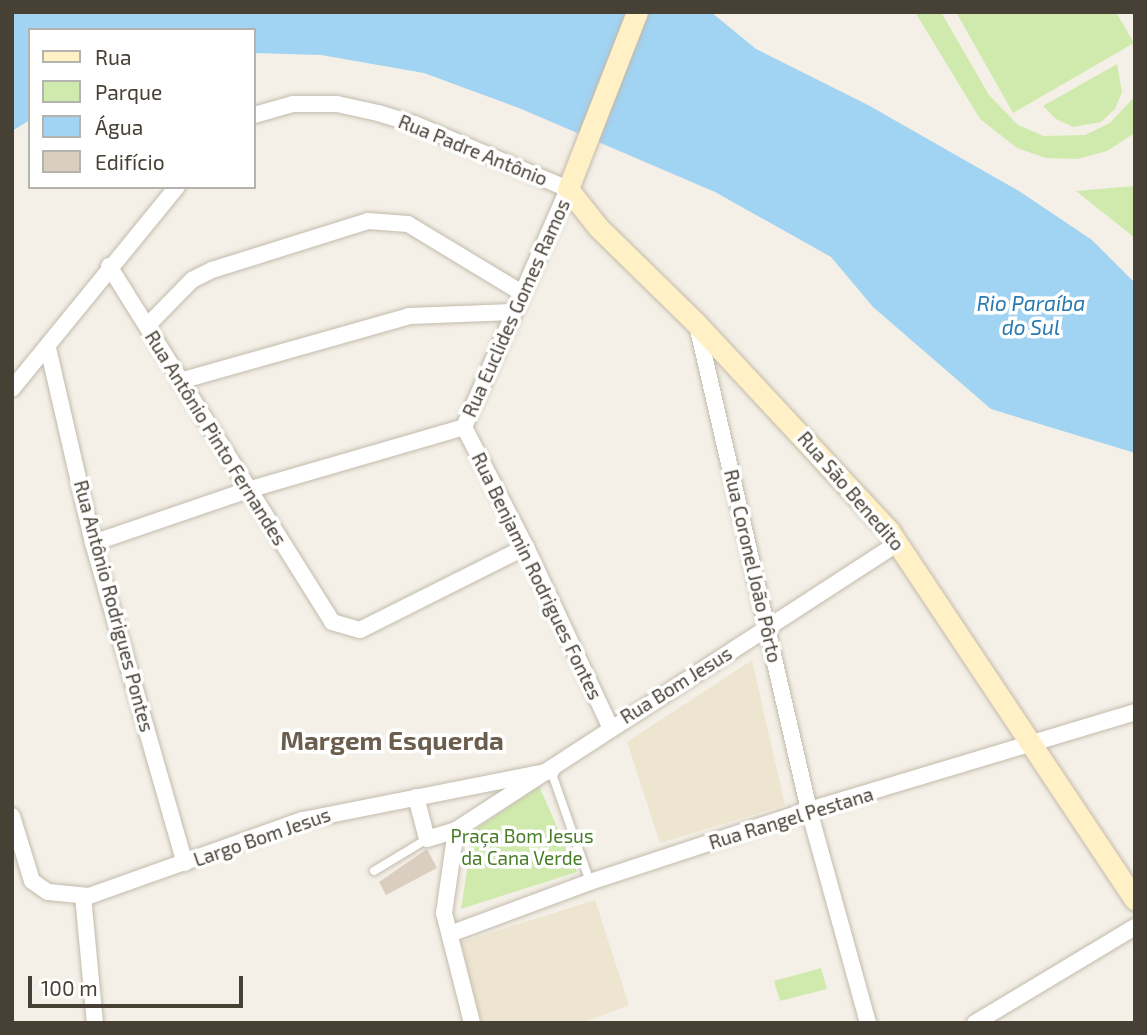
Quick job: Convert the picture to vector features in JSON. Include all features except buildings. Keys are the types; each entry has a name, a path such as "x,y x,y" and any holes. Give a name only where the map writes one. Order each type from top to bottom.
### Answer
{"main road":[{"path":"568,189 583,142 637,12"},
{"name":"Rua São Benedito","path":"568,189 606,235 696,323 898,543 1135,900"}],"street":[{"name":"Rua Padre Antônio","path":"256,114 293,104 326,104 378,113 415,124 568,189"},
{"path":"12,389 48,348 109,266 175,189"},
{"name":"Rua Euclides Gomes Ramos","path":"464,427 568,189"},
{"path":"147,326 192,280 212,270 368,221 408,225 522,293"},
{"name":"Rua Antônio Pinto Fernandes","path":"109,266 251,489 321,611 340,627 360,630 526,547"},
{"path":"180,381 409,316 513,312"},
{"name":"Rua Coronel João Pôrto","path":"696,323 769,627 809,810 868,1023"},
{"name":"Rua Antônio Rodrigues Pontes","path":"48,348 93,543 185,863"},
{"path":"93,543 251,489 464,427"},
{"name":"Rua Benjamin Rodrigues Fontes","path":"464,427 526,547 610,726"},
{"name":"Rua Bom Jesus","path":"456,830 551,771 610,726 898,543"},
{"name":"Rua Rangel Pestana","path":"450,934 590,882 809,810 1135,712"},
{"name":"Largo Bom Jesus","path":"12,816 18,859 32,881 48,892 83,896 111,890 303,820 551,771"},
{"path":"416,796 427,839 456,830 443,898 472,1023"},
{"path":"83,896 95,1023"},
{"path":"975,1023 1135,927"}],"lane":[{"path":"551,771 590,882"},
{"path":"374,872 427,839"}],"shaded area":[{"path":"752,660 785,805 660,843 627,742"},
{"path":"595,900 629,1005 582,1023 482,1023 461,942"}],"green space":[{"path":"915,12 941,12 989,95 1018,125 1044,136 1085,135 1110,123 1135,96 1135,133 1107,151 1077,159 1046,158 1017,148 980,119"},
{"path":"956,12 1116,12 1134,43 1013,113"},
{"path":"1117,64 1122,92 1115,109 1101,122 1073,127 1056,119 1043,106"},
{"path":"1135,186 1135,238 1076,191"},
{"name":"Praça Bom Jesus da Cana Verde","path":"539,786 577,872 461,909 473,831"},
{"path":"821,968 827,989 780,1001 774,981"}],"water":[{"name":"Rio Paraíba do Sul","path":"12,12 711,12 756,49 868,105 1019,191 1092,240 1135,283 1135,453 991,409 873,307 831,257 715,192 519,108 424,73 321,55 256,53 256,28 28,28 28,121 12,131"}],"district":[{"name":"Margem Esquerda","path":"392,740"}]}
